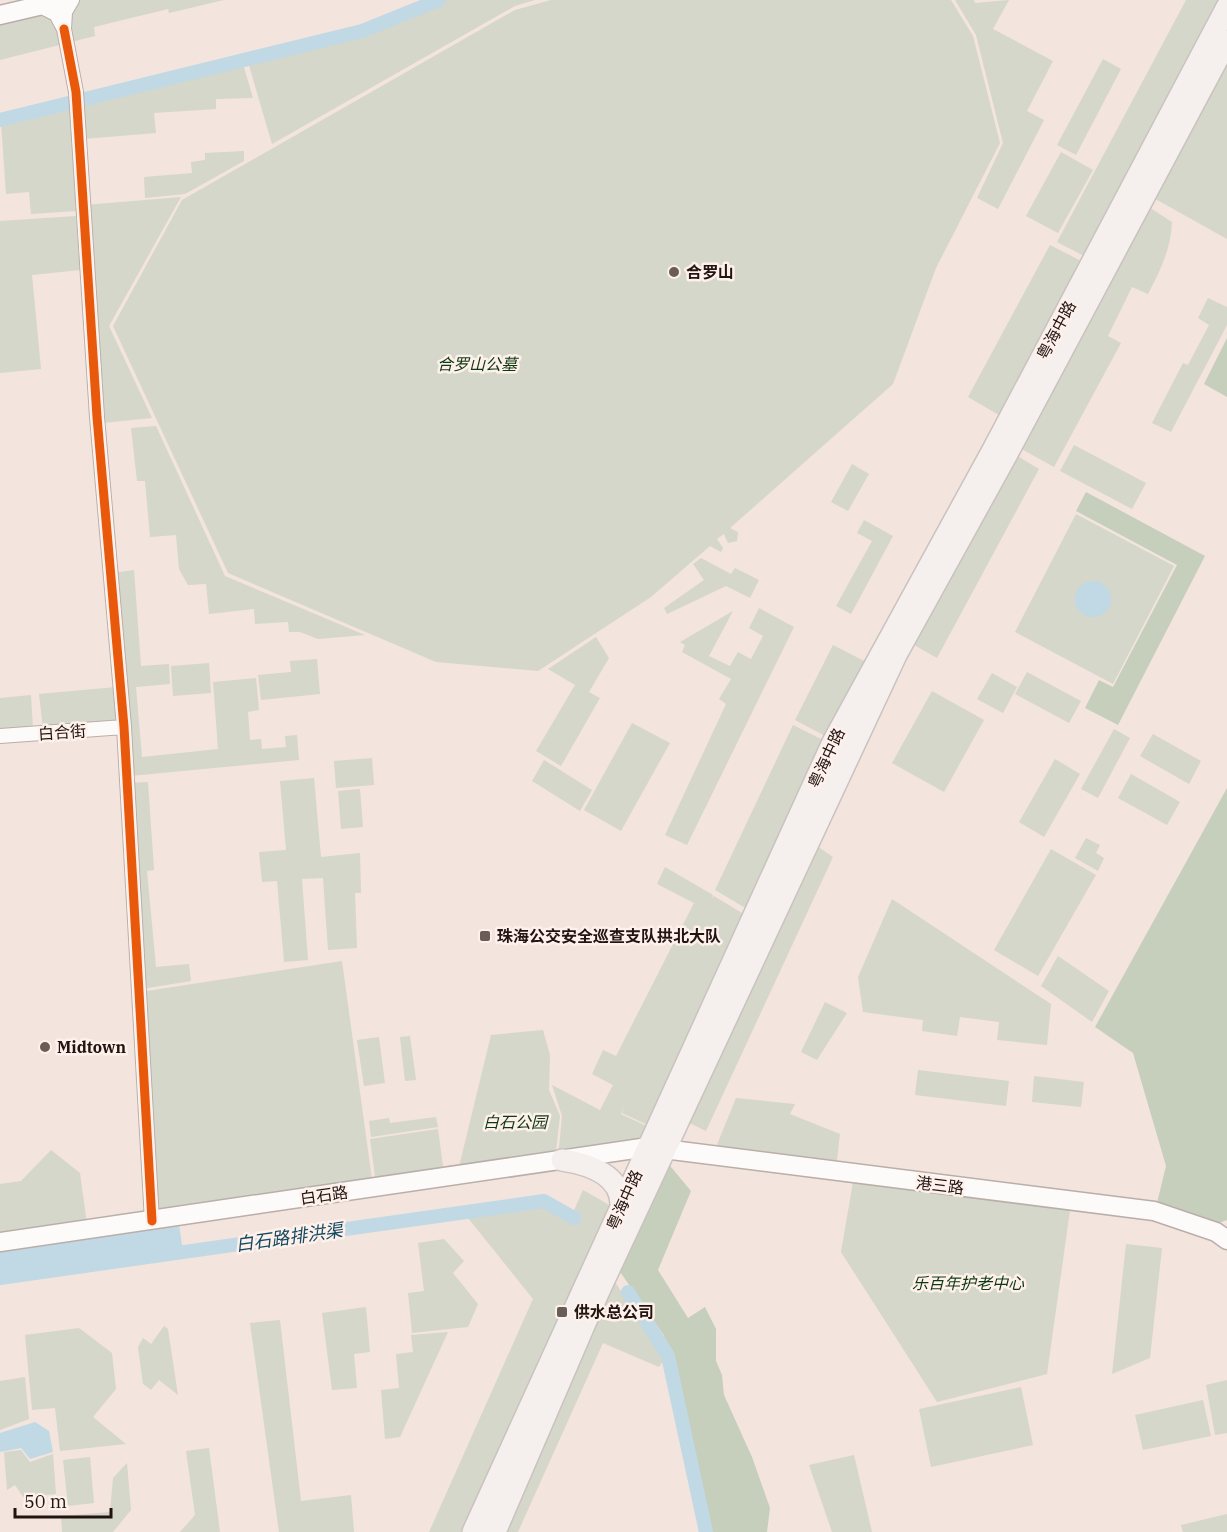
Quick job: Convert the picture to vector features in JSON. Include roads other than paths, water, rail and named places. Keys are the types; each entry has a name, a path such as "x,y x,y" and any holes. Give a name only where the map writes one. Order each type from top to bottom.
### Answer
{"highway":[{"name":"粤海中路","path":"495,1532 598,1293 656,1149 833,742 999,437 1227,7"},
{"name":"粤海中路","path":"473,1532 621,1207 656,1149 896,655 1007,454 1227,41"},
{"path":"562,1160 595,1168 611,1180 619,1192 621,1207"}],"main road":[{"path":"0,15 64,0"},
{"name":"白石路","path":"0,1242 562,1160 656,1149"},
{"name":"港三路","path":"656,1149 1154,1211 1216,1232 1227,1240"}],"street":[{"path":"72,0 65,12 64,28 76,92 75,107 98,430 124,727 152,1221"},
{"path":"40,6 56,14 64,28"},
{"name":"白合街","path":"0,736 124,727"}],"water":[{"path":"1093,581 1105,587 1111,599 1105,611 1093,617 1081,611 1075,599 1081,587"},
{"path":"178,1217 183,1252 0,1278 0,1242"},
{"path":"35,1422 49,1431 53,1452 30,1459 21,1448 0,1452 0,1433"}],"waterway":[{"path":"0,120 362,31 439,0"},
{"name":"白石路排洪渠","path":"0,1278 544,1201 574,1218"},
{"name":"白石路排洪渠","path":"628,1292 668,1356 706,1532"}],"place":[{"name":"合罗山","path":"674,272"},
{"name":"珠海公交安全巡查支队拱北大队","path":"485,936"},
{"name":"Midtown","path":"45,1047"},
{"name":"供水总公司","path":"562,1312"}],"park label":[{"name":"合罗山公墓","path":"477,364"},
{"name":"白石公园","path":"515,1122"},
{"name":"乐百年护老中心","path":"968,1283"}]}
